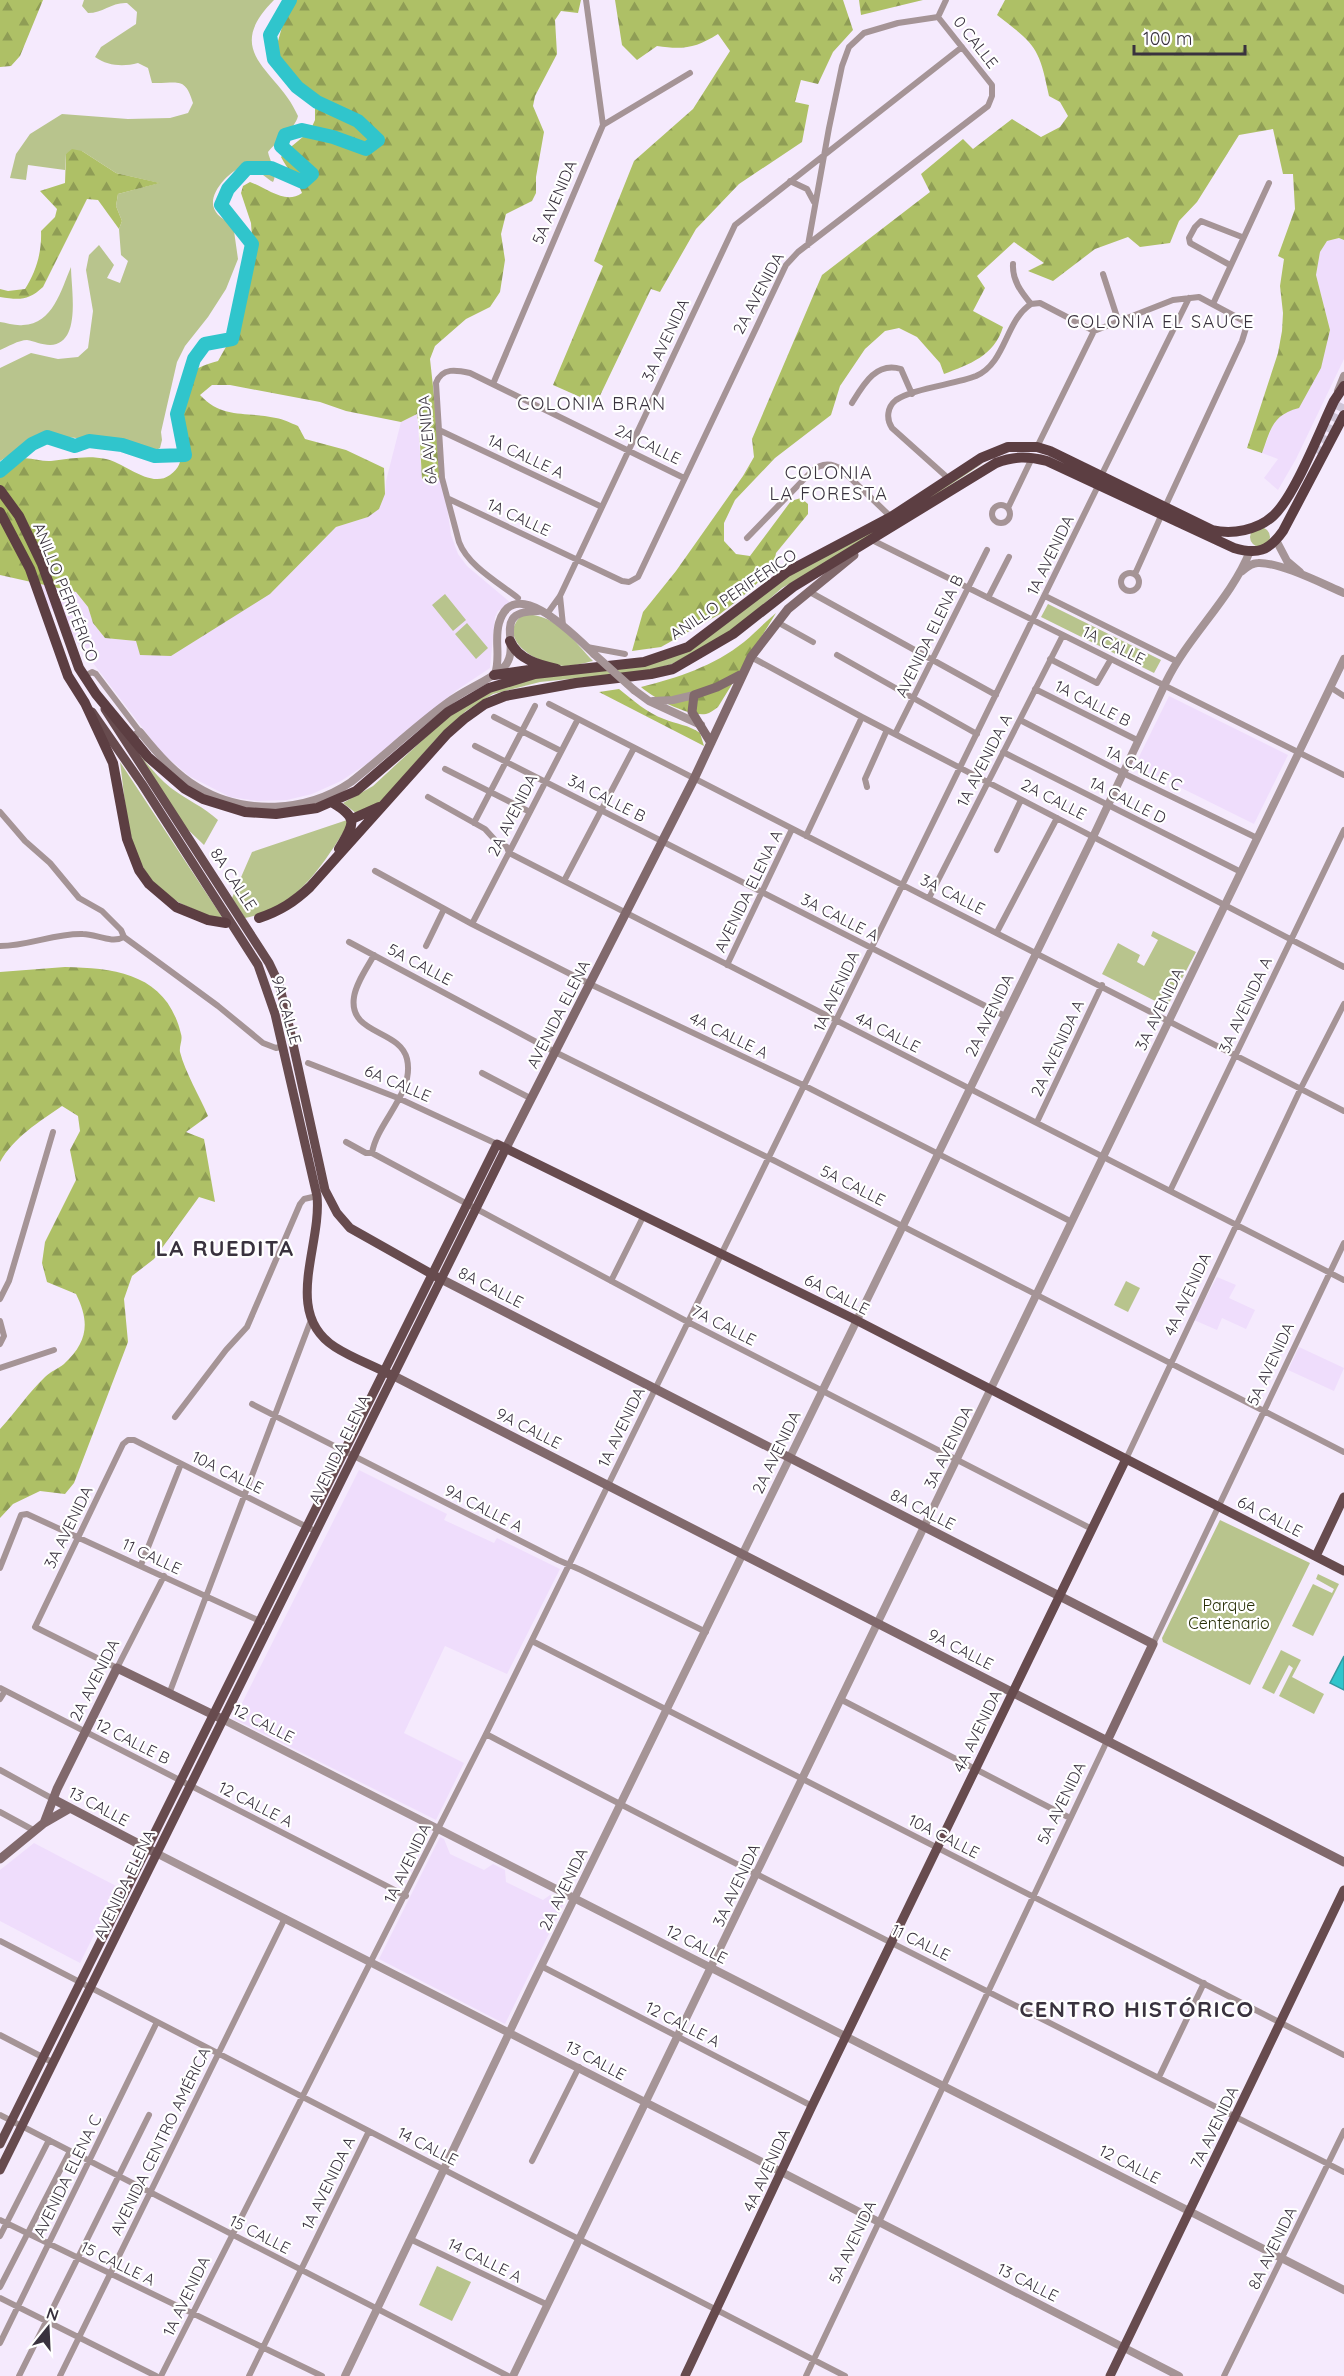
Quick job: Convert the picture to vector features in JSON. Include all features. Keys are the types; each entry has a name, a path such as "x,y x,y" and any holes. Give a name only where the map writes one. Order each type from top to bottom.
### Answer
{"highway":[{"path":"1163,512 1212,530 1229,532 1244,530 1265,522 1279,510 1334,401 1344,386"},
{"path":"1035,452 1047,461 1100,481 1234,548 1250,551 1266,549 1276,540 1344,415"},
{"name":"ANILLO PERIFÉRICO","path":"0,490 19,516 42,564 82,672 96,694 136,735 148,757 195,795 245,812 276,814 308,810 333,802 368,783 431,726 462,702 489,688 535,674 644,662 688,647 782,576 891,517 996,450 1022,446 1035,452"},
{"name":"ANILLO PERIFÉRICO","path":"259,918 295,901 327,869 447,734 485,704 526,691 673,669 734,634 793,587 989,467 1035,452"},
{"name":"ANILLO PERIFÉRICO","path":"0,512 30,569 68,676 85,703 113,763 127,839 139,870 149,884 176,907 208,920 226,922"},
{"path":"1244,530 1244,540 1250,551"},
{"path":"510,641 516,651 527,659 563,671"},
{"path":"494,675 530,669 563,671"},
{"path":"327,869 352,825 352,819 347,811 333,802"},
{"path":"352,819 383,805"}],"main road":[{"name":"AVENIDA ELENA","path":"0,2144 180,1780 264,1623 311,1529 388,1373 432,1274 506,1148 626,914 722,721 740,675 777,621 807,591 872,540"},
{"path":"711,743 692,712 694,696 740,675"},
{"path":"717,687 732,698"},
{"name":"8A CALLE","path":"96,694 113,726 269,963 279,984 325,1190 331,1203 350,1228 441,1279 1153,1644"},
{"name":"9A CALLE","path":"85,703 135,775 258,965 283,1046 317,1196 317,1217 306,1290 311,1320 320,1335 335,1347 1344,1862"},
{"path":"701,725 722,721"},
{"name":"AVENIDA ELENA","path":"388,1373 441,1279 497,1144"},
{"name":"6A CALLE","path":"497,1144 857,1321 1344,1571"},
{"name":"4A AVENIDA","path":"685,2376 812,2106 1126,1459"},
{"path":"1316,1556 1344,1497"},
{"name":"AVENIDA ELENA","path":"0,2170 222,1719 264,1623"},
{"name":"5A AVENIDA","path":"1107,1741 1153,1644"},
{"name":"12 CALLE","path":"117,1668 222,1719"},
{"name":"2A AVENIDA","path":"44,1823 53,1798 117,1668"},
{"name":"13 CALLE","path":"53,1798 156,1853"},
{"path":"2,1856 44,1823 70,1808"},
{"name":"7A AVENIDA","path":"1110,2376 1344,1890"}],"street":[{"path":"586,0 603,125 690,73"},
{"path":"808,245 814,202 842,66 849,47 864,33 898,23 938,17 946,0"},
{"name":"0 CALLE","path":"938,17 992,85"},
{"name":"3A AVENIDA","path":"547,614 560,596 735,225 962,47"},
{"name":"2A AVENIDA","path":"577,560 629,582 638,577 786,265 798,252 988,106 992,96 992,85"},
{"name":"5A AVENIDA","path":"493,384 603,125"},
{"path":"790,182 807,189 814,202"},
{"path":"1213,304 1242,237 1269,183"},
{"path":"1230,265 1195,247 1190,243 1189,238 1195,226 1201,221 1242,237"},
{"path":"1013,264 1012,272 1016,283 1031,304"},
{"path":"1103,274 1118,320"},
{"path":"1008,507 1094,331 1175,300 1189,298 1200,298 1242,319 1246,328 1135,574"},
{"name":"1A AVENIDA","path":"161,2376 486,1734 961,768 1189,298"},
{"path":"949,478 896,432 889,423 891,407 898,398 976,375 985,370 998,356 1022,312 1031,304 1040,303 1094,331"},
{"path":"852,404 870,376 889,367 901,369 912,394"},
{"name":"6A AVENIDA","path":"449,499 442,478 436,383 438,377 452,370 470,373"},
{"name":"2A CALLE","path":"470,373 684,478"},
{"path":"1334,401 1344,376"},
{"name":"1A CALLE A","path":"438,430 602,507"},
{"path":"747,538 811,472 822,464 842,470 891,517"},
{"path":"1297,505 1310,471"},
{"path":"449,499 462,550 518,598"},
{"name":"1A CALLE","path":"449,499 577,560"},
{"name":"1A CALLE","path":"872,540 1344,776"},
{"path":"1276,540 1287,561 1303,576"},
{"name":"AVENIDA ELENA B","path":"895,734 987,550"},
{"name":"2A AVENIDA","path":"345,2376 541,1966 1093,837 1176,661 1237,578 1250,551"},
{"path":"988,598 1009,557"},
{"path":"1237,578 1244,569 1259,563 1303,576 1344,593"},
{"path":"807,591 996,695"},
{"path":"560,596 563,625"},
{"name":"1A CALLE","path":"1045,596 1176,661"},
{"path":"494,675 498,661 497,632 503,614 510,608 522,604 532,606 538,611"},
{"path":"494,675 510,660 509,629 513,617 525,611 538,611 563,625 649,701 701,725"},
{"path":"777,621 813,642"},
{"name":"1A AVENIDA A","path":"929,898 1063,635"},
{"path":"587,647 625,654"},
{"path":"837,655 977,734"},
{"name":"2A CALLE","path":"751,657 1344,967"},
{"path":"1050,659 1097,683 1111,659"},
{"name":"3A AVENIDA","path":"513,2376 1344,659"},
{"name":"ANILLO PERIFÉRICO","path":"82,672 96,674 136,735 190,783 212,796 256,806 295,805 314,801 340,790 448,702 494,675"},
{"path":"1330,687 1344,696"},
{"name":"1A CALLE B","path":"1035,689 1138,741"},
{"path":"649,701 694,696"},
{"name":"3A CALLE","path":"549,704 1344,1111"},
{"path":"474,823 535,706"},
{"path":"494,717 561,751"},
{"path":"807,836 862,717"},
{"name":"2A AVENIDA","path":"472,924 578,719"},
{"name":"1A CALLE C","path":"1020,720 1257,838"},
{"path":"867,787 865,779 887,730"},
{"name":"3A CALLE B","path":"475,746 662,842"},
{"path":"564,881 634,748"},
{"name":"1A CALLE D","path":"1003,752 1241,872"},
{"path":"445,769 530,812"},
{"name":"4A CALLE","path":"428,796 489,832 495,840 507,847 509,853 1344,1280"},
{"path":"997,850 1021,800"},
{"path":"2,816 50,863 79,898 102,910 121,930 124,937 218,1006 263,1043 276,1048 283,1046"},
{"path":"997,932 1057,818"},
{"name":"AVENIDA ELENA A","path":"727,965 792,829"},
{"name":"3A AVENIDA A","path":"1170,1191 1344,830"},
{"name":"3A CALLE A","path":"662,842 1005,1016"},
{"name":"4A CALLE A","path":"375,871 590,984 805,1086 1072,1222"},
{"path":"426,946 444,909"},
{"path":"0,946 31,944 81,934 111,940 124,937"},
{"name":"5A CALLE","path":"349,942 555,1052 769,1158 1344,1452"},
{"path":"372,1153 405,1083 407,1068 407,1058 401,1048 365,1026 354,1008 354,996 374,955"},
{"name":"2A AVENIDA A","path":"1037,1122 1102,986"},
{"name":"4A AVENIDA","path":"1126,1459 1301,1088 1344,1004"},
{"name":"6A CALLE","path":"308,1063 398,1098 497,1144"},
{"path":"482,1073 532,1099"},
{"path":"0,1299 9,1281 53,1132"},
{"name":"7A CALLE","path":"346,1142 366,1153 372,1153 688,1322 1092,1528"},
{"path":"175,1417 226,1350 247,1328 300,1204 304,1199 317,1196"},
{"path":"611,1281 645,1215"},
{"name":"5A AVENIDA","path":"1153,1644 1344,1243"},
{"path":"169,1694 311,1320"},
{"path":"0,1321 4,1336 2,1342"},
{"path":"0,1368 54,1350"},
{"name":"9A CALLE A","path":"252,1404 706,1632"},
{"name":"3A AVENIDA","path":"35,1627 123,1444 128,1440"},
{"name":"10A CALLE","path":"128,1440 134,1440 311,1529"},
{"path":"141,1565 181,1464"},
{"name":"11 CALLE","path":"0,1568 21,1515 24,1513 264,1623"},
{"name":"2A AVENIDA","path":"117,1668 164,1576"},
{"name":"12 CALLE","path":"35,1627 117,1668"},
{"name":"10A CALLE","path":"532,1641 1344,2055"},
{"path":"0,1699 2,1689"},
{"name":"12 CALLE B","path":"2,1689 190,1785"},
{"path":"840,1699 1070,1818"},
{"name":"12 CALLE","path":"222,1719 1344,2290"},
{"name":"11 CALLE","path":"486,1734 755,1875 988,1990 1344,2172"},
{"name":"5A AVENIDA","path":"806,2376 1107,1741"},
{"name":"13 CALLE","path":"0,1770 53,1798"},
{"name":"12 CALLE A","path":"190,1785 405,1896"},
{"path":"0,1812 36,1831"},
{"name":"13 CALLE","path":"156,1853 579,2067 782,2174 1179,2376"},
{"name":"AVENIDA CENTRO AMÉRICA","path":"60,2376 108,2274 285,1918"},
{"name":"14 CALLE","path":"0,1941 845,2376"},
{"name":"12 CALLE A","path":"541,1966 812,2106"},
{"path":"1159,2077 1204,1983"},
{"name":"AVENIDA ELENA C","path":"0,2343 157,2022"},
{"path":"0,2035 52,2062"},
{"path":"532,2161 579,2067"},
{"name":"15 CALLE","path":"0,2115 508,2376"},
{"path":"19,2376 149,2115"},
{"name":"1A AVENIDA A","path":"249,2376 369,2131"},
{"name":"8A AVENIDA","path":"1224,2376 1344,2131"},
{"path":"0,2236 3,2222 49,2140"},
{"path":"0,2287 70,2151"},
{"name":"15 CALLE A","path":"3,2222 322,2376"},
{"name":"14 CALLE A","path":"410,2239 548,2305"},
{"path":"0,2298 156,2376"}],"shaded area":[{"path":"1339,238 1344,240 1344,359 1296,459 1278,490 1264,478 1278,459 1262,453 1274,422 1284,412 1325,348 1330,330 1316,275 1320,252 1327,241"},
{"path":"417,414 422,479 443,478 451,535 458,554 467,566 512,604 498,611 495,617 490,668 457,690 371,761 341,781 312,794 287,800 257,801 230,797 189,776 161,752 31,582 76,592 88,607 93,623 105,638 136,641 270,594 336,527 368,517 385,494 386,481 401,422"},
{"path":"1169,696 1288,755 1254,824 1135,765"},
{"path":"1217,1277 1236,1285 1229,1298 1255,1310 1246,1329 1222,1318 1217,1330 1194,1320"},
{"path":"1299,1347 1344,1368 1334,1391 1288,1370"},
{"path":"359,1470 447,1514 444,1520 494,1543 497,1538 560,1569 507,1674 445,1646 404,1733 464,1763 436,1820 234,1719"},
{"path":"440,1837 444,1839 450,1854 484,1870 493,1864 505,1870 506,1882 543,1900 550,1895 564,1903 505,2024 379,1959"},
{"path":"34,1843 118,1887 80,1963 0,1921 0,1870"}],"green space":[{"path":"0,0 43,0 20,56 11,66 0,67"},
{"path":"84,0 274,0 259,19 252,34 253,48 259,61 289,100 298,116 290,130 268,152 274,171 273,182 256,170 244,167 228,176 215,193 213,205 215,210 233,224 238,259 226,289 185,346 177,362 161,432 160,448 151,452 134,454 93,441 54,437 31,443 0,461 0,368 31,353 58,359 78,357 88,348 93,311 86,270 89,255 99,245 114,265 107,278 120,283 128,261 121,255 119,229 122,221 116,206 118,194 159,183 116,173 82,151 66,154 65,170 28,165 26,180 10,178 16,154 30,134 62,114 128,119 170,118 188,113 193,103 187,88 183,85 174,82 152,83 148,68 138,63 116,65 95,57 101,47 136,24 137,12 127,3 88,13 82,6"},
{"path":"296,0 581,0 578,13 561,11 555,20 557,54 535,96 533,106 544,132 536,177 536,193 532,201 506,214 501,234 505,260 500,292 490,307 466,319 435,346 430,359 443,478 422,479 417,414 401,422 346,411 320,402 230,385 212,385 200,395 218,408 284,420 298,426 305,439 346,450 384,468 385,494 379,509 368,517 336,527 270,594 171,656 140,655 136,641 105,638 93,623 88,607 76,592 0,575 0,472 14,461 23,458 47,461 85,457 113,461 138,474 155,479 170,475 176,470 181,458 179,421 189,378 195,370 218,361 231,338 252,237 251,223 241,193 243,186 250,182 276,194 289,197 302,193 281,157 310,131 315,120 315,107 288,74 276,48 284,20"},
{"path":"615,0 843,0 853,30 833,52 818,84 801,80 795,102 809,105 802,142 739,184 696,229 660,292 651,289 596,404 553,385 603,266 594,261 634,161 693,109 730,51 718,34 689,47 657,46 637,60 622,45"},
{"path":"859,0 923,0 861,15"},
{"path":"1005,0 1344,0 1344,240 1339,238 1327,241 1320,252 1316,275 1330,330 1321,368 1299,408 1278,419 1262,453 1247,448 1278,353 1282,331 1280,286 1284,259 1278,256 1295,209 1293,174 1283,174 1273,129 1239,135 1197,202 1179,221 1170,243 1140,247 1128,237 1095,249 1053,281 1028,271 1044,263 1014,242 977,276 985,288 973,311 1003,327 994,345 980,358 944,374 940,363 917,337 899,328 885,331 865,349 840,386 831,415 775,458 735,500 724,523 724,541 736,554 750,556 791,501 801,498 808,504 808,514 776,553 773,569 720,614 661,647 632,651 643,612 676,571 754,457 752,439 822,275 930,192 921,174 963,139 973,149 1012,119 1041,137 1060,127 1068,116 1060,102 1049,96 1042,67 1034,48 1020,33 997,15"},
{"path":"72,149 82,151 116,173 160,183 118,194 116,206 122,221 119,229 98,200 87,199 43,287 33,295 23,298 0,297 0,289 8,291 25,289 32,276 38,262 41,231 55,217 57,209 40,191 65,183 66,154"},
{"path":"71,267 73,301 71,326 67,335 60,342 50,345 24,340 0,350 0,322 23,325 42,319 54,304"},
{"path":"985,462 870,538 782,588 732,632 672,664 647,671 540,682 493,694 466,711 436,739 381,802 357,814 343,803 373,786 441,723 463,706 491,690 537,678 668,659 765,590"},
{"path":"1260,527 1267,530 1270,537 1267,544 1260,547 1253,544 1250,537 1253,530"},
{"path":"445,594 466,620 453,631 432,605"},
{"path":"1048,604 1161,660 1154,673 1041,617"},
{"path":"776,613 718,707 710,712 699,714 681,710 641,687 682,675 720,658 744,642"},
{"path":"522,615 533,615 554,623 571,637 593,661 565,666 544,662 533,657 517,643 514,634 515,625"},
{"path":"467,623 488,648 476,659 455,634"},
{"path":"619,689 652,713 700,733 704,746 599,692"},
{"path":"133,747 166,783 218,820 204,845 182,824"},
{"path":"120,762 222,917 202,913 170,897 154,883 134,847 125,806"},
{"path":"347,820 349,823 329,854 294,895 263,913 245,918 232,898 252,852"},
{"path":"1153,931 1196,952 1167,1007 1102,974 1118,943 1140,955 1137,962 1144,966 1158,940 1151,936"},
{"path":"65,967 104,970 138,979 152,987 174,1014 182,1038 180,1050 182,1060 208,1116 186,1132 204,1139 215,1202 199,1197 154,1259 132,1276 124,1299 128,1342 74,1483 65,1494 40,1491 13,1504 0,1518 0,1429 39,1383 72,1356 82,1340 85,1323 76,1294 47,1282 42,1263 45,1242 76,1180 70,1150 80,1131 78,1116 62,1106 12,1145 0,1162 0,972"},
{"path":"1126,1281 1140,1288 1128,1312 1114,1305"},
{"name":"Parque Centenario","path":"1220,1520 1310,1563 1250,1685 1163,1642 1162,1638"},
{"path":"1318,1574 1339,1584 1313,1636 1292,1626 1313,1584 1332,1593 1334,1589 1316,1579"},
{"path":"1281,1650 1301,1660 1292,1677 1324,1694 1314,1714 1279,1696 1293,1668 1289,1665 1274,1694 1262,1688"},
{"path":"437,2266 471,2282 452,2321 419,2305"}],"water":[{"path":"1344,1656 1344,1690 1330,1683"}],"waterway":[{"path":"0,471 32,444 47,437 75,446 89,441 122,445 155,456 185,455 177,414 194,359 205,344 232,339 252,244 221,205 228,189 247,168 271,168 303,182 312,174 281,146 285,135 302,130 333,137 366,149 378,140 358,121 317,102 297,87 274,59 270,35 290,0"}],"tunnel":[{"path":"1318,454 1344,400"}],"district":[{"name":"COLONIA EL SAUCE","path":"1161,322"},
{"name":"COLONIA BRAN","path":"592,404"},
{"name":"COLONIA LA FORESTA","path":"829,483"},
{"name":"LA RUEDITA","path":"225,1248"},
{"name":"CENTRO HISTÓRICO","path":"1137,2009"}]}
